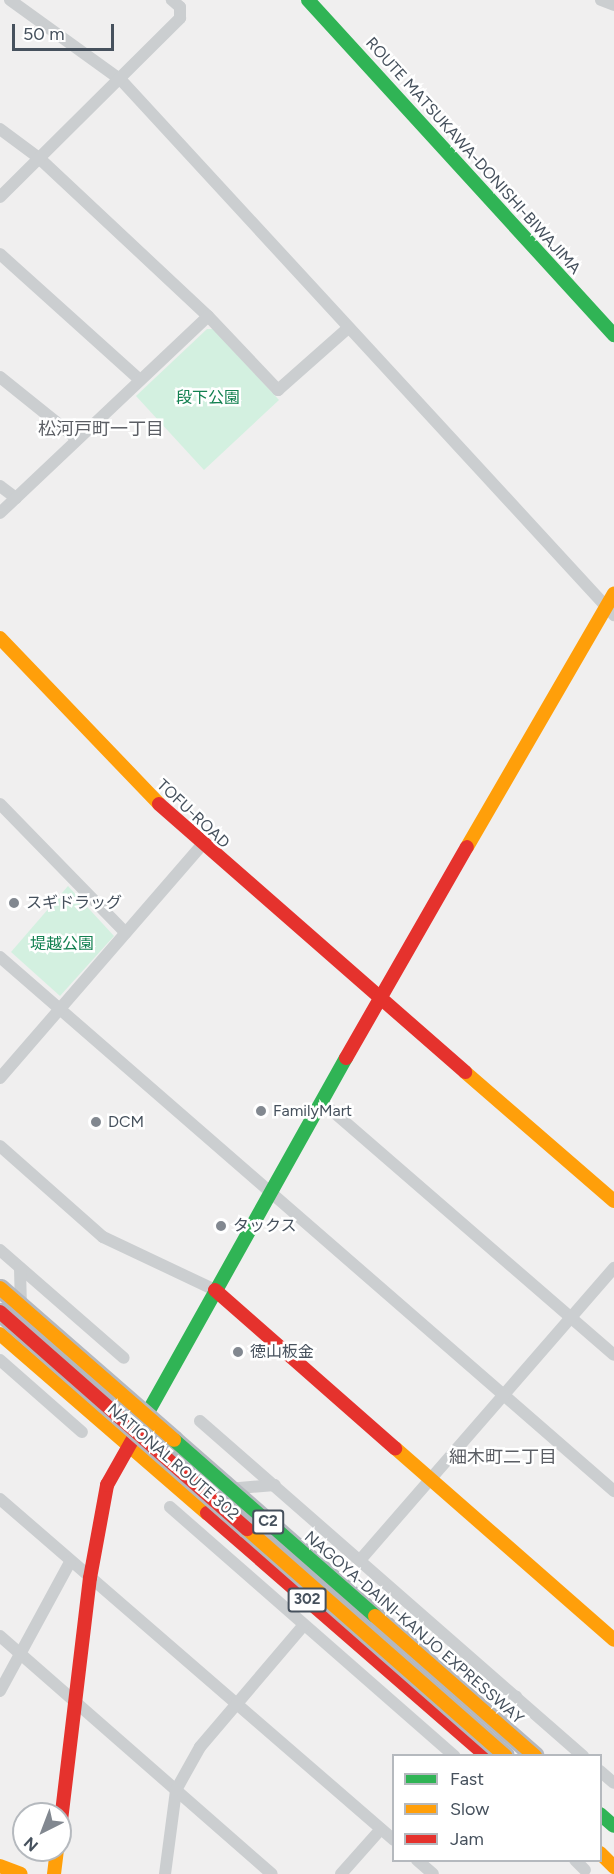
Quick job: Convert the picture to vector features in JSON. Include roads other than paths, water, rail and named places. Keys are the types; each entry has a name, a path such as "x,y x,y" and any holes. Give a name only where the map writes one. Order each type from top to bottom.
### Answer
{"main road":[{"name":"ROUTE MATSUKAWA-DONISHI-BIWAJIMA","path":"308,0 614,335"},
{"path":"64,1802 90,1578 104,1495 127,1444 379,998 610,611 614,593"},
{"name":"TOFU-ROAD","path":"2,645 124,771 202,845 614,1201"},
{"name":"NAGOYA-DAINI-KANJO EXPRESSWAY","path":"0,1288 534,1754"},
{"path":"215,1290 614,1640"},
{"name":"C2","path":"0,1312 502,1754"},
{"name":"NATIONAL ROUTE 302","path":"0,1334 486,1754"},
{"path":"487,1713 543,1754"},
{"path":"602,1816 614,1826"},
{"path":"602,1843 614,1854"},
{"path":"602,1857 614,1868"},
{"path":"0,1866 21,1874"}],"street":[{"path":"10,0 121,80 610,611"},
{"path":"0,197 121,80 180,18 180,6 172,0"},
{"path":"601,0 614,5"},
{"path":"0,129 39,158 208,316 278,390 348,328"},
{"path":"0,254 140,380"},
{"path":"0,513 208,316"},
{"path":"0,376 77,439"},
{"path":"0,486 16,498"},
{"path":"0,804 126,933"},
{"path":"0,1078 202,845"},
{"path":"0,957 614,1491"},
{"path":"322,1102 614,1355"},
{"path":"0,1146 103,1237 215,1290"},
{"path":"0,1250 124,1358"},
{"path":"20,1268 22,1353"},
{"path":"361,1559 614,1268"},
{"path":"0,1360 82,1432"},
{"path":"30,1386 62,1388"},
{"path":"200,1421 361,1559 582,1754"},
{"path":"183,1493 275,1485"},
{"path":"0,1499 392,1839"},
{"path":"170,1507 453,1754"},
{"path":"242,1570 245,1546"},
{"path":"0,1690 70,1562"},
{"path":"165,1874 176,1790 200,1747 304,1625"},
{"path":"0,1636 273,1874"},
{"path":"503,1754 516,1697"},
{"path":"602,1773 614,1783"},
{"path":"341,1874 381,1829"},
{"path":"419,1862 433,1874"},
{"path":"577,1862 585,1870"}],"place":[{"name":"スギドラッグ","path":"14,903"},
{"name":"FamilyMart","path":"261,1111"},
{"name":"DCM","path":"96,1122"},
{"name":"タックス","path":"221,1226"},
{"name":"徳山板金","path":"238,1352"}],"district":[{"name":"松河戸町一丁目","path":"101,429"},
{"name":"細木町二丁目","path":"503,1457"}],"park label":[{"name":"段下公園","path":"208,398"},
{"name":"堤越公園","path":"62,944"}]}
